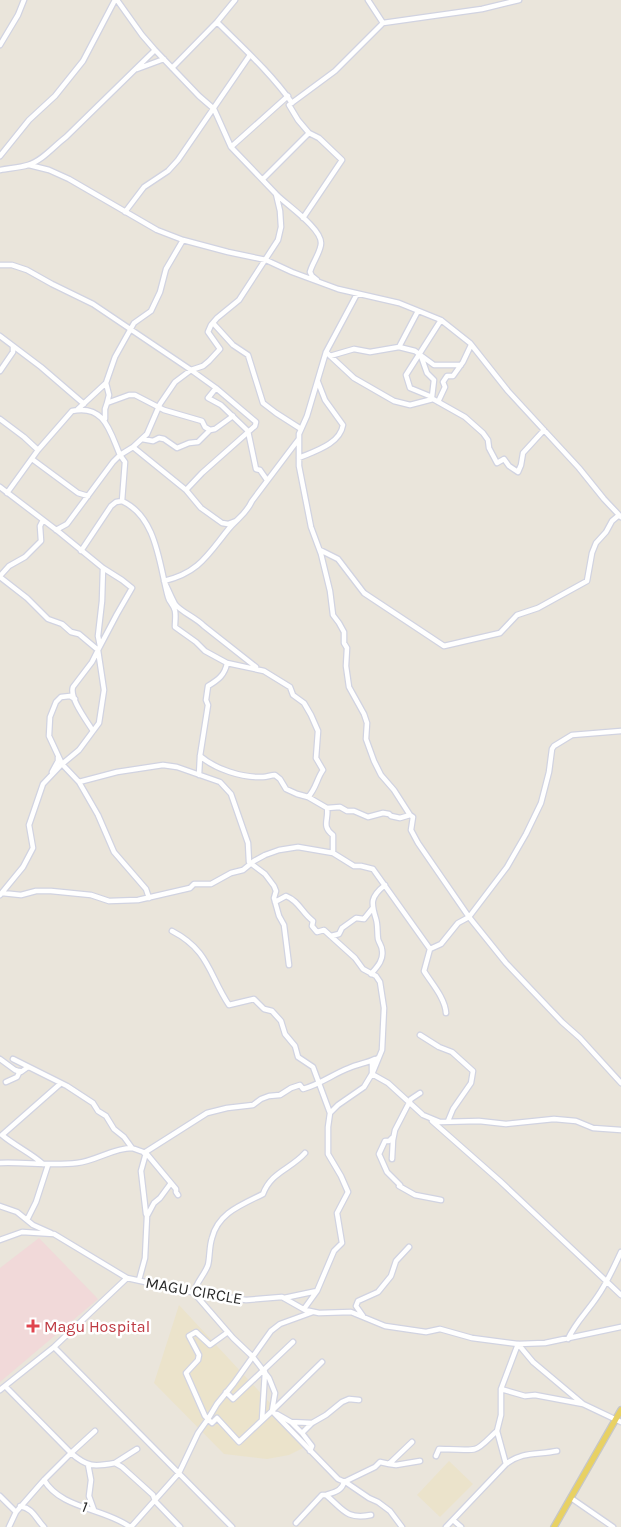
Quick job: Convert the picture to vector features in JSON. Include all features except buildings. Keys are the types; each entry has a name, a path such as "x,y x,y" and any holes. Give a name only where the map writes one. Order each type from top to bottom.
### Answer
{"main road":[{"path":"554,1527 618,1421 621,1410"}],"street":[{"path":"0,45 18,15 24,0"},
{"path":"0,156 29,120 56,96 83,61 116,0 155,50 214,109 231,146 276,194 317,232 321,245 310,272 321,283"},
{"path":"172,68 218,22 235,0"},
{"path":"368,0 383,23"},
{"path":"302,218 342,160 319,138 309,133 289,105 334,71 383,23 482,9 519,0"},
{"path":"218,22 288,96 292,103"},
{"path":"0,170 29,165 43,156 66,137 155,50"},
{"path":"126,212 144,187 168,171 178,160 250,55"},
{"path":"134,70 164,59"},
{"path":"231,146 288,96"},
{"path":"263,179 309,133"},
{"path":"29,165 69,178 157,230 183,240 266,260 321,283 357,294 399,303 440,320 472,344 508,391 620,516 612,521 606,532 596,543 592,553 587,581 538,608 517,615 500,633 444,646 364,593 338,559 320,550"},
{"path":"56,530 67,524 113,462 142,439 175,382 191,370 203,366 210,361 220,349 208,332 213,323 239,300 278,240 281,227 276,194"},
{"path":"78,409 106,382 115,358 130,328 151,311 160,292 166,269 183,240"},
{"path":"0,265 12,265 34,273 93,304 216,388 256,422 257,424 202,473 186,490"},
{"path":"357,294 328,354 301,429 299,458 306,508 320,550 330,591 333,615 344,632 344,643 347,648 346,666 349,687 367,723 366,739 370,751 381,775 394,790 410,815 413,816 411,830 418,843 469,917 506,963 562,1022 580,1038 621,1083"},
{"path":"399,347 418,311"},
{"path":"440,320 406,375 410,388 465,417 488,440 489,448 497,463 504,459 509,466 518,472 523,453 544,430"},
{"path":"213,323 233,345 248,355 263,403 301,429"},
{"path":"0,336 42,367 84,404"},
{"path":"438,402 445,387 443,382 447,376 453,376 472,344"},
{"path":"0,371 13,352 13,346"},
{"path":"328,354 354,349 370,352 399,347 415,351 434,365 461,365"},
{"path":"328,354 354,378 394,400 410,406 432,398"},
{"path":"420,354 426,373 434,380 432,398"},
{"path":"106,382 109,395 104,409 105,420 124,462 122,501"},
{"path":"299,458 326,447 342,432 343,424 325,400 318,382"},
{"path":"216,388 208,397 209,399 221,405 248,432 256,469 260,470 267,480"},
{"path":"107,404 128,395 135,395 159,407 202,421 205,427 210,430"},
{"path":"8,493 38,450 72,410 91,411 99,414 105,420"},
{"path":"142,439 153,442 159,438 177,448 189,443 198,442 210,430 215,429 233,416"},
{"path":"0,419 38,450"},
{"path":"164,582 185,575 212,551 226,531 247,512 252,501 299,439"},
{"path":"134,447 186,490 202,508 222,523 228,524 237,520"},
{"path":"32,459 78,493 88,496"},
{"path":"0,488 103,568 132,588 92,662 73,687 72,691 75,700 93,731"},
{"path":"81,551 111,506 116,502 122,501 135,510 147,524 156,548 169,600 175,610 175,626 196,642 204,651 227,663 260,670"},
{"path":"43,520 40,526 41,541 25,557 9,566 0,576 27,598 48,619 62,624 71,632 79,634 99,649"},
{"path":"1,894 23,867 33,848 29,825 43,784 61,764 79,750 99,723 104,690 98,636 103,568"},
{"path":"164,582 175,603 180,608 196,618 260,670 290,687 293,695 304,703 318,731 316,758 324,770 318,777 313,792 308,796"},
{"path":"199,774 207,712 208,686 219,680 226,669 227,663"},
{"path":"75,700 70,696 61,697 56,702 50,717 49,736 61,764 79,782 98,815 114,852 146,889 149,898"},
{"path":"446,1013 440,995 424,971 430,949 440,944 458,923 469,917 508,867 543,798 552,749 572,735 621,731"},
{"path":"200,756 211,765 226,771 264,777 274,775 280,779 286,789 308,796 326,808 340,807 347,811 354,811 368,816 383,812 400,818 410,815"},
{"path":"50,775 58,761 58,757"},
{"path":"79,782 116,772 163,765 199,774 220,782 231,794 248,843 249,862 265,874 276,891 274,898 279,916 284,925 289,965"},
{"path":"326,808 328,814 326,828 333,835 333,853"},
{"path":"1,894 21,895 36,891 51,891 91,896 109,901 138,900 190,888 194,884 211,884 231,873 241,872 252,863 273,852 298,847 333,853 354,866 373,869 393,900 430,949"},
{"path":"331,936 339,934 342,928 356,918 364,919 372,909 376,894 385,885"},
{"path":"275,902 286,896 299,904 307,917 313,921 312,926 317,932 324,930 355,958 362,969 376,976 380,982 384,1008 382,1050 372,1074 364,1087 330,1113"},
{"path":"371,974 379,965 382,950 378,941 376,920 372,909"},
{"path":"172,931 201,954 229,1006 254,999 264,1008 272,1011 281,1021 285,1034 295,1046 298,1057 313,1067 320,1084 330,1113 328,1154 348,1192 337,1213 342,1243 334,1251 317,1291 304,1309"},
{"path":"420,1035 440,1048 452,1052 473,1071 471,1083 453,1109 448,1121"},
{"path":"139,1280 145,1258 147,1216 141,1171 145,1153 207,1113 253,1105 261,1099 280,1094 297,1085 300,1085 303,1089 320,1084 349,1068 379,1057"},
{"path":"0,1058 14,1070 20,1071 28,1067"},
{"path":"14,1059 67,1086 93,1103 132,1148"},
{"path":"6,1082 17,1077 20,1071"},
{"path":"372,1074 388,1083 500,1181 621,1295"},
{"path":"45,1164 32,1154 26,1153 1,1134 60,1084"},
{"path":"392,1159 395,1130 412,1098 420,1093"},
{"path":"429,1118 440,1122 480,1120 506,1124 554,1119 576,1122 593,1128 621,1130"},
{"path":"393,1140 392,1138 389,1141 385,1141 379,1154 387,1172 399,1185 415,1195 425,1195 441,1200"},
{"path":"0,1163 45,1164 84,1162 124,1148 132,1148 145,1153 176,1189 178,1195"},
{"path":"272,1411 275,1393 264,1371 194,1293 195,1284 207,1268 209,1249 215,1225 225,1216 263,1194 266,1186 280,1170 297,1162 305,1153"},
{"path":"27,1220 36,1202 45,1164"},
{"path":"147,1216 154,1203 171,1183"},
{"path":"0,1206 17,1212 33,1225 54,1234 127,1278"},
{"path":"0,1240 22,1232 54,1234"},
{"path":"364,1317 356,1306 358,1301 378,1292 391,1276 396,1261 409,1247"},
{"path":"568,1339 577,1321 587,1312 599,1295 612,1273 621,1252"},
{"name":"MAGU CIRCLE","path":"0,1390 54,1348 127,1278 194,1293 246,1300 284,1298 317,1291"},
{"path":"284,1298 312,1312 351,1312 385,1326 426,1332 440,1329 472,1338 518,1344 545,1343 621,1327"},
{"path":"130,1527 179,1473 198,1433 216,1404 271,1331 280,1324 312,1312"},
{"path":"228,1332 210,1344 196,1332 189,1336 198,1355 198,1360 186,1373 205,1416 212,1423 217,1418 239,1442 322,1362"},
{"path":"226,1392 233,1399 294,1342"},
{"path":"436,1456 439,1449 475,1450 496,1431 501,1415 501,1389 518,1344"},
{"path":"518,1344 533,1362 583,1404 618,1421"},
{"path":"54,1348 232,1527"},
{"path":"262,1420 264,1371"},
{"path":"5,1386 83,1463 98,1466 115,1463 137,1449"},
{"path":"501,1389 525,1396 535,1395 583,1404"},
{"path":"302,1433 312,1423 326,1416 342,1402 349,1399 359,1400"},
{"path":"272,1411 291,1422 302,1433 312,1446 310,1451"},
{"path":"272,1411 338,1479 378,1502 390,1511 402,1527"},
{"path":"291,1422 312,1423"},
{"path":"9,1527 20,1506 95,1431"},
{"path":"496,1431 506,1464"},
{"path":"389,1464 412,1442"},
{"path":"446,1527 514,1458 522,1455 557,1451"},
{"path":"296,1523 322,1495 339,1491 344,1482 375,1467 380,1462 396,1465 420,1461"},
{"path":"115,1463 153,1495 155,1500 180,1527"},
{"path":"88,1464 92,1480 90,1496 94,1510"},
{"name":"1","path":"44,1480 48,1487 58,1496 117,1518 130,1527"},
{"path":"326,1495 345,1513 353,1517 371,1515"},
{"path":"0,1496 16,1512"},
{"path":"571,1498 613,1527"},
{"path":"20,1506 28,1508 38,1516 40,1523 44,1527"},
{"path":"453,1520 461,1527"}],"shaded area":[{"name":"Magu Hospital","path":"39,1238 98,1299 0,1382 0,1268"},
{"path":"179,1305 309,1445 289,1455 267,1459 224,1454 154,1383"},
{"path":"449,1461 473,1484 440,1517 417,1495"}],"place":[{"name":"Magu Hospital","path":"33,1326"}]}
